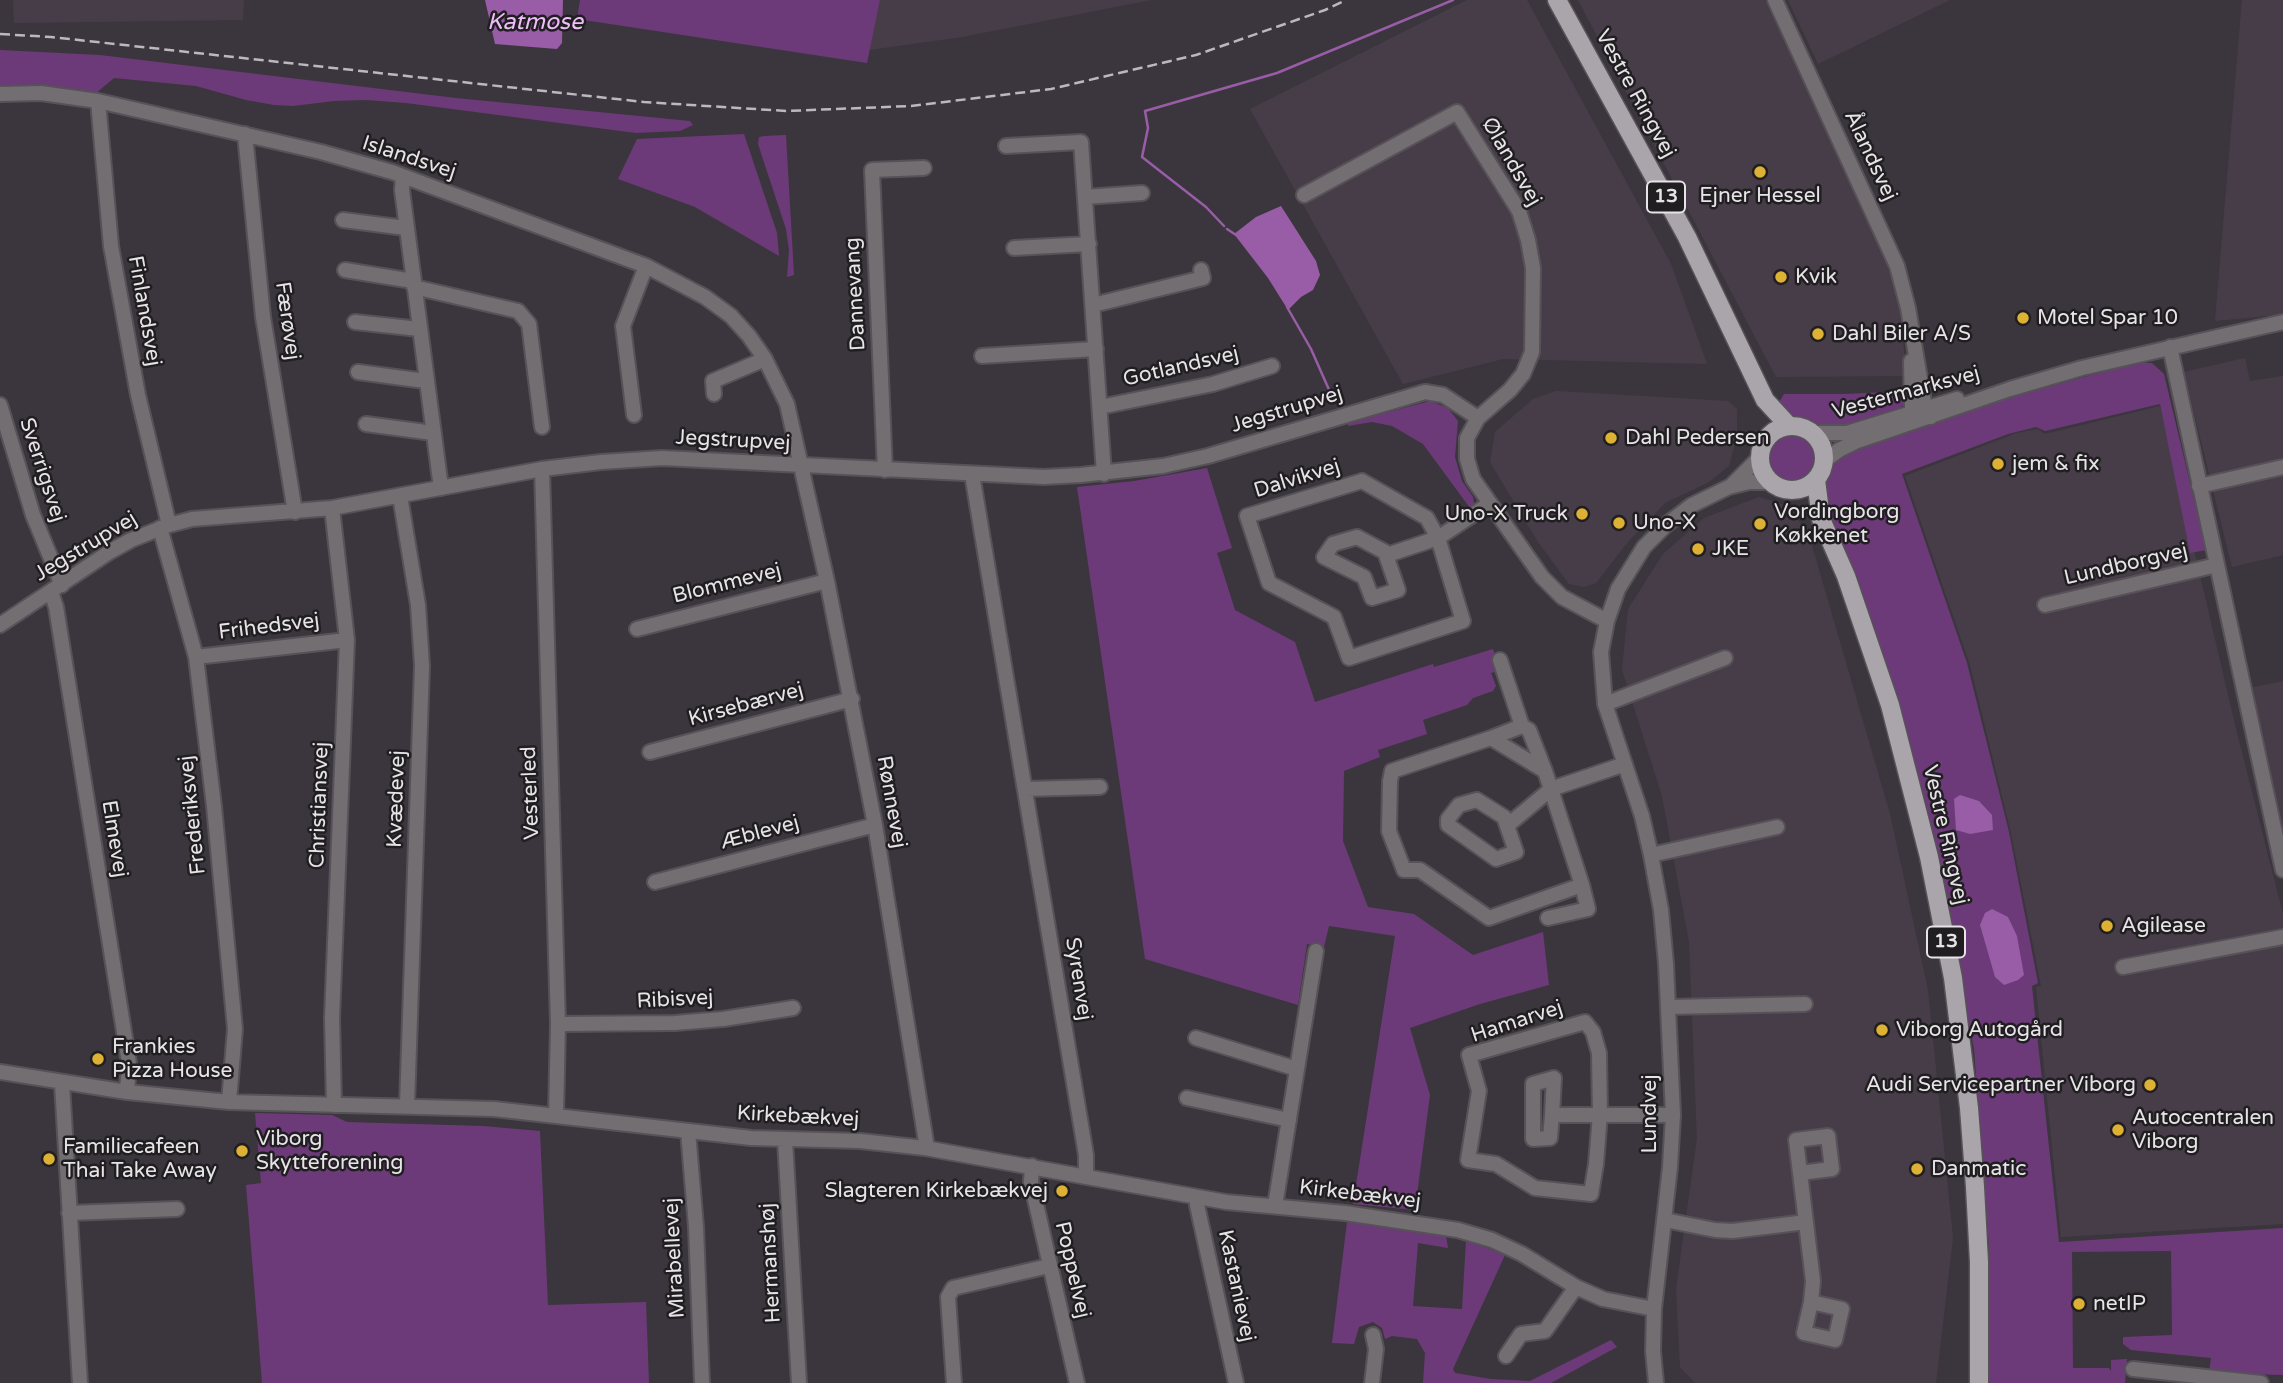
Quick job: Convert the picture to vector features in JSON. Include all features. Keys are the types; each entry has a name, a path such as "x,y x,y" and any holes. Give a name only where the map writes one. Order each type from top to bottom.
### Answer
{"main road":[{"name":"Vestre Ringvej","path":"1557,0 1688,237 1765,400 1789,426"},
{"name":"Vestre Ringvej","path":"1765,400 1768,437"},
{"path":"1768,437 1777,429 1802,427 1813,433 1822,446 1824,461 1816,480 1805,488 1792,491"},
{"name":"13","path":"1759,457 1768,437"},
{"path":"1759,457 1762,470 1770,482"},
{"name":"Vestre Ringvej","path":"1816,480 1821,519 1846,576 1890,705 1929,857 1952,978 1969,1108 1975,1187 1979,1262 1979,1383"},
{"name":"13","path":"1770,482 1792,491"},
{"name":"Vestre Ringvej","path":"1792,491 1821,519"}],"street":[{"name":"Ålandsvej","path":"1775,0 1897,267 1908,308 1922,414"},
{"name":"Islandsvej","path":"0,94 41,93 98,101 321,152 403,176 646,266 705,297 731,316 765,359 786,404 802,466"},
{"name":"Finlandsvej","path":"98,101 113,259 164,527"},
{"name":"Ølandsvej","path":"1304,195 1457,112 1519,211 1533,268 1532,352 1523,374 1510,390 1478,418 1467,439 1466,459 1473,479 1489,504 1542,577 1562,597 1607,621"},
{"name":"Færøvej","path":"245,134 263,317 295,512"},
{"name":"Gotlandsvej","path":"1006,146 1082,142 1104,474"},
{"name":"Dannevang","path":"885,470 872,170 924,168"},
{"path":"403,176 402,190 413,284 441,488"},
{"path":"1085,197 1142,193"},
{"path":"343,220 407,228"},
{"path":"1014,248 1088,244"},
{"path":"634,415 623,326 646,266"},
{"path":"345,270 518,311 529,324 542,427"},
{"path":"1093,305 1203,278 1201,270"},
{"path":"355,322 419,329"},
{"name":"Vestermarksvej","path":"1813,433 1847,433 2170,347 2283,323"},
{"name":"Lundborgvej","path":"2170,347 2283,870"},
{"path":"982,356 1096,349"},
{"path":"714,394 713,382 765,359"},
{"name":"Gotlandsvej","path":"1100,407 1202,387 1272,366"},
{"path":"358,372 425,381"},
{"name":"Jegstrupvej","path":"0,625 111,551 164,527 192,519 332,508 542,469 662,458 1044,477 1104,474 1163,466 1208,456 1425,392 1443,395 1478,418"},
{"name":"Sverrigsvej","path":"0,405 57,589"},
{"name":"Vestermarksvej","path":"1824,461 1855,442 1922,414"},
{"path":"366,424 433,433"},
{"name":"Lundvej","path":"1730,487 1759,457"},
{"name":"Rønnevej","path":"802,466 852,699 875,825 925,1148"},
{"path":"2199,486 2283,467"},
{"name":"Vesterled","path":"542,469 558,1024 556,1116"},
{"name":"Syrenvej","path":"972,474 1086,1155 1086,1177"},
{"name":"Dalvikvej","path":"1362,481 1427,518 1438,538 1463,621 1349,658 1334,617 1269,583 1247,516 1362,481"},
{"name":"Lundvej","path":"1656,1383 1653,1351 1654,1309 1665,1220 1673,1115 1670,1007 1661,910 1651,855 1642,816 1605,704 1601,652 1607,621 1618,589 1644,547 1692,505 1730,487 1749,482 1770,482"},
{"name":"Kvædevej","path":"400,496 418,605 422,666 407,1105"},
{"path":"1387,555 1438,538 1489,504"},
{"name":"Christiansvej","path":"332,508 347,640 332,1018 334,1105"},
{"name":"Frederiksvej","path":"164,527 196,657 214,806 235,1029 229,1101"},
{"path":"1357,537 1387,555 1398,590 1372,598 1364,577 1324,557 1333,544 1357,537"},
{"name":"Lundborgvej","path":"2045,605 2217,565"},
{"name":"Blommevej","path":"637,629 827,581"},
{"name":"Elmevej","path":"57,589 56,607 129,1063 127,1092"},
{"name":"Frihedsvej","path":"196,657 347,640"},
{"path":"1605,704 1725,657"},
{"path":"1500,660 1522,726 1529,730 1545,771 1588,909 1548,918"},
{"name":"Kirsebærvej","path":"650,752 852,699"},
{"path":"1522,726 1392,772 1389,831 1404,870 1420,870 1489,918 1582,885"},
{"path":"1491,738 1545,771"},
{"path":"1508,825 1551,789 1625,764"},
{"path":"1025,789 1100,787"},
{"path":"1476,800 1504,817 1508,825 1516,852 1496,859 1448,825 1448,819 1459,805 1476,800"},
{"name":"Æblevej","path":"655,882 875,825"},
{"path":"1651,855 1777,827"},
{"path":"2123,967 2283,937"},
{"path":"1275,1206 1316,951"},
{"path":"1670,1007 1805,1004"},
{"name":"Ribisvej","path":"558,1024 675,1023 793,1008"},
{"name":"Hamarvej","path":"1585,1022 1593,1032 1599,1053 1600,1114 1591,1194 1535,1188 1496,1164 1468,1160 1479,1091 1469,1055 1585,1022"},
{"path":"1196,1038 1297,1069"},
{"name":"Kirkebækvej","path":"0,1072 62,1084 229,1101 494,1109 785,1140 860,1141 925,1148 1199,1198 1431,1224 1492,1240 1603,1299 1654,1309"},
{"path":"62,1084 80,1383"},
{"path":"1187,1098 1289,1120"},
{"path":"1552,1115 1673,1115"},
{"name":"Mirabellevej","path":"688,1131 696,1227 702,1383"},
{"name":"Hermanshøj","path":"785,1140 799,1383"},
{"name":"Poppelvej","path":"1032,1166 1031,1182 1077,1383"},
{"path":"1800,1173 1813,1281 1811,1302"},
{"name":"Kastanievej","path":"1199,1198 1197,1205 1236,1383"},
{"path":"69,1213 177,1209"},
{"path":"1665,1220 1733,1231 1806,1222"},
{"path":"954,1383 948,1297 953,1288 1049,1266"},
{"path":"1506,1356 1521,1334 1545,1331 1576,1287"},
{"path":"1372,1383 1376,1349 1373,1335"},
{"path":"2133,1369 2261,1383"}],"shaded area":[{"path":"13,0 244,0 243,20 14,23"},
{"path":"580,0 880,0 867,63 577,19"},
{"path":"880,0 1151,0 962,37 869,50"},
{"path":"1467,0 1527,0 1671,264 1707,364 1503,359 1403,384 1250,109"},
{"path":"1578,0 1765,0 1885,259 1900,304 1906,376 1776,377"},
{"path":"1788,0 1950,0 1818,64"},
{"path":"2242,0 2283,0 2283,313 2215,321"},
{"path":"0,50 100,55 456,98 690,121 693,125 680,131 636,133 406,103 366,100 274,105 196,86 114,78 95,94 0,89"},
{"path":"744,134 777,233 779,256 695,207 618,179 637,139"},
{"path":"786,135 794,275 787,277 789,250 786,229 758,144 759,137"},
{"path":"2245,358 2250,381 2283,376 2283,555 2232,567 2184,372"},
{"path":"2135,363 2152,363 2164,374 2206,550 2190,553 2160,404 2045,431 2036,427 2008,434 1902,474 1967,663 2009,832 2038,983 2032,986 2059,1242 2283,1228 2283,1375 2209,1373 2211,1358 2131,1350 2123,1344 2123,1337 2172,1335 2171,1251 2072,1252 2073,1368 2109,1368 2111,1371 2111,1360 2127,1359 2125,1383 1988,1383 1989,1247 1974,1049 1926,804 1893,685 1861,588 1828,514 1824,497 1826,477 1836,462 1848,453 1874,442 1983,405"},
{"path":"1556,391 1728,401 1737,409 1737,436 1729,466 1709,482 1665,503 1627,543 1596,583 1584,587 1569,584 1538,542 1490,462 1495,432 1533,399"},
{"path":"1906,391 1903,405 1893,414 1844,430 1822,430 1793,416 1778,404 1784,394"},
{"path":"1430,401 1448,408 1458,421 1455,457 1462,481 1473,497 1474,504 1470,508 1423,444 1392,426 1372,422 1348,426 1348,423"},
{"path":"2160,406 2283,914 2283,1224 2061,1237 2036,987 2041,986 2011,833 1970,665 1905,476 2017,433 2037,429 2045,434"},
{"path":"1792,434 1809,441 1816,458 1809,475 1792,482 1775,475 1768,458 1775,441"},
{"path":"1207,468 1232,548 1217,553 1235,610 1295,642 1315,702 1433,664 1434,667 1493,649 1499,665 1495,672 1491,673 1496,686 1493,691 1473,698 1467,705 1423,720 1427,734 1378,750 1380,757 1344,771 1343,841 1368,907 1414,914 1473,955 1543,932 1549,985 1480,1004 1410,1028 1430,1095 1415,1210 1353,1204 1395,936 1329,926 1324,947 1307,944 1298,1005 1145,959 1077,487 1134,481"},
{"path":"1759,497 1785,505 1808,532 1890,814 1928,990 1953,1238 1936,1383 1695,1383 1680,1367 1676,1289 1697,1139 1689,942 1662,796 1622,670 1628,609 1663,554 1704,518"},
{"path":"2283,681 2283,830 2250,688"},
{"path":"255,1113 332,1115 347,1122 483,1126 540,1131 548,1305 646,1302 649,1383 262,1383 246,1185 261,1183"},
{"path":"1347,1222 1446,1236 1448,1248 1418,1243 1413,1306 1462,1309 1466,1240 1505,1255 1453,1369 1455,1373 1491,1379 1530,1381 1611,1340 1617,1347 1551,1383 1423,1383 1425,1353 1417,1339 1392,1336 1385,1339 1382,1328 1373,1322 1359,1327 1354,1344 1332,1343"}],"water":[{"name":"Katmose","path":"485,0 563,0 562,43 557,49 495,44"},
{"path":"1281,206 1316,261 1320,275 1313,290 1288,310 1268,278 1234,234 1256,217"},
{"path":"1960,795 1979,801 1992,815 1993,830 1970,834 1956,830 1954,799"},
{"path":"1992,909 2008,917 2017,936 2024,975 2004,985 1995,977 1980,925 1985,913"}],"waterway":[{"path":"1224,226 1206,207 1142,157 1148,128 1145,111 1277,73 1453,0"},
{"path":"1227,229 1236,235"},
{"path":"1287,307 1311,349 1334,401"}],"railway":[{"path":"0,34 51,37 644,102 786,111 911,106 1051,89 1196,55 1325,10 1346,0"}],"place":[{"name":"Ejner Hessel","path":"1760,172"},
{"name":"Kvik","path":"1781,277"},
{"name":"Motel Spar 10","path":"2023,318"},
{"name":"Dahl Biler A/S","path":"1818,334"},
{"name":"Dahl Pedersen","path":"1611,438"},
{"name":"jem & fix","path":"1998,464"},
{"name":"Uno-X Truck","path":"1582,514"},
{"name":"Uno-X","path":"1619,523"},
{"name":"Vordingborg Køkkenet","path":"1760,524"},
{"name":"JKE","path":"1698,549"},
{"name":"Agilease","path":"2107,926"},
{"name":"Viborg Autogård","path":"1882,1030"},
{"name":"Frankies Pizza House","path":"98,1059"},
{"name":"Audi Servicepartner Viborg","path":"2150,1085"},
{"name":"Autocentralen Viborg","path":"2118,1130"},
{"name":"Viborg Skytteforening","path":"242,1151"},
{"name":"Familiecafeen Thai Take Away","path":"49,1159"},
{"name":"Danmatic","path":"1917,1169"},
{"name":"Slagteren Kirkebækvej","path":"1062,1191"},
{"name":"netIP","path":"2079,1304"}]}
